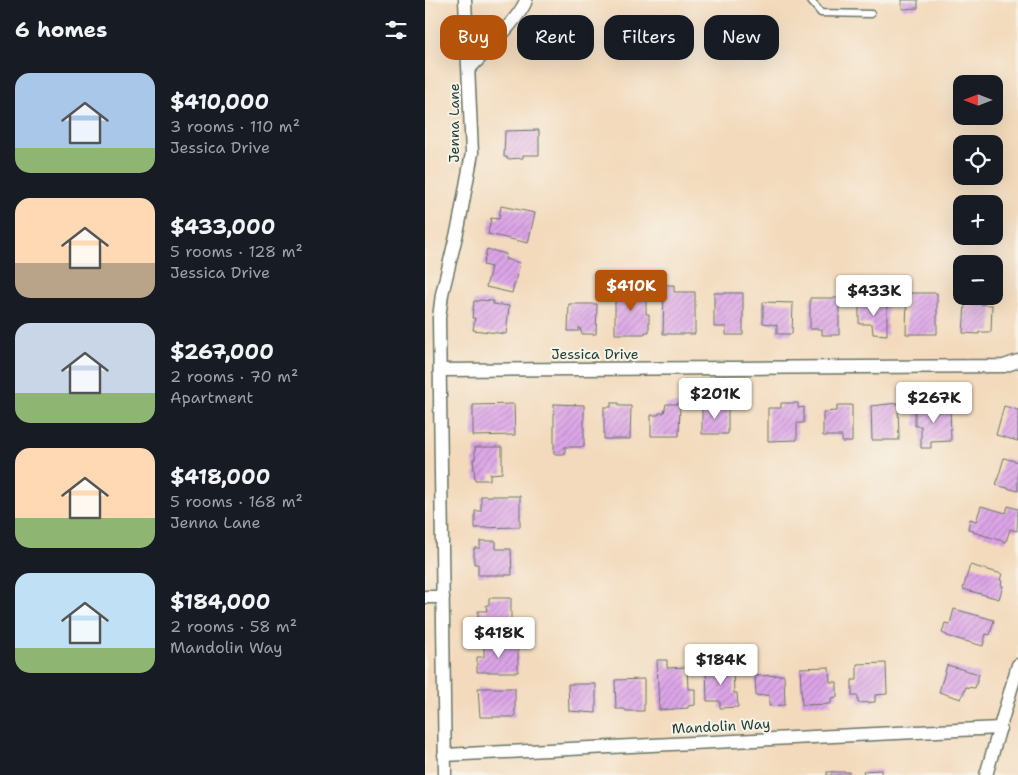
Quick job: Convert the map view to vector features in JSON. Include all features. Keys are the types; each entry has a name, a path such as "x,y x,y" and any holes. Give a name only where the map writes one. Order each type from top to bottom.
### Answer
{"street":[{"name":"Jenna Lane","path":"445,775 439,318 441,294 459,224 472,153 465,0"},
{"name":"Jenna Lane","path":"469,69 512,21 524,6 526,0"},
{"name":"Jessica Drive","path":"440,370 1004,366 1018,361"},
{"path":"425,597 443,597"},
{"path":"987,775 1018,665"},
{"name":"Mandolin Way","path":"444,755 999,728"}],"lane":[{"path":"810,0 821,13 871,14"}],"building":[{"path":"902,0 918,0 918,8 902,9"},
{"path":"539,130 539,155 523,155 523,158 507,159 507,157 504,157 505,131"},
{"path":"501,206 535,213 528,243 488,234 491,218 499,219"},
{"path":"487,249 506,254 505,259 520,263 512,293 486,287 491,267 483,265"},
{"path":"664,285 674,285 674,292 695,292 695,334 663,334"},
{"path":"615,286 626,286 626,292 646,292 646,314 649,314 649,332 645,332 645,334 615,334"},
{"path":"714,293 743,293 743,335 726,335 726,327 714,327"},
{"path":"907,293 937,293 937,334 906,334"},
{"path":"810,298 839,298 839,335 822,335 822,329 810,329"},
{"path":"474,301 493,301 493,304 509,306 506,334 473,330 475,318 472,318"},
{"path":"763,302 793,303 792,334 777,334 777,325 763,323"},
{"path":"859,303 887,303 887,335 873,334 872,324 859,324"},
{"path":"569,304 597,304 596,334 582,334 579,327 579,331 568,331"},
{"path":"965,305 992,305 991,332 979,332 979,334 963,333"},
{"path":"611,403 619,403 619,406 631,406 630,439 604,439 604,407 611,407"},
{"path":"781,403 798,403 798,408 804,407 804,423 797,423 797,440 768,441 768,408 781,408"},
{"path":"898,403 899,440 872,440 871,406"},
{"path":"514,404 515,435 473,436 473,405"},
{"path":"554,404 584,405 584,447 565,447 565,454 554,454"},
{"path":"666,404 680,404 679,436 651,436 651,415 664,413"},
{"path":"714,404 728,404 728,434 702,434 702,407 714,407"},
{"path":"950,404 951,441 931,442 931,448 921,448 921,426 915,426 915,409 921,409 921,405"},
{"path":"837,405 852,405 852,442 842,442 842,436 823,436 823,412 837,411"},
{"path":"1004,406 1018,410 1018,441 996,435"},
{"path":"475,447 502,447 502,473 490,474 490,480 475,480 473,459 475,459"},
{"path":"1004,458 1018,462 1018,491 996,485"},
{"path":"481,496 520,496 520,527 475,528 475,511 481,511"},
{"path":"981,506 1006,513 1008,506 1018,509 1017,531 1010,529 1006,542 968,529 970,519 976,521"},
{"path":"480,541 496,541 496,549 511,549 512,575 478,575 478,564 474,564 474,548 480,548"},
{"path":"970,565 1002,574 1000,580 1003,586 999,599 963,589"},
{"path":"489,598 511,598 511,627 492,627 492,630 478,630 478,611 487,611 486,605 489,605"},
{"path":"954,609 994,620 990,635 986,634 983,646 942,633 945,623 950,624"},
{"path":"484,644 518,644 518,672 477,672 477,657 484,657"},
{"path":"657,660 667,660 667,668 687,667 688,689 695,689 695,705 688,706 688,708 659,710"},
{"path":"886,663 887,694 875,695 875,702 858,703 858,696 852,696 852,680 857,680 857,664"},
{"path":"947,665 979,674 975,688 966,687 961,699 939,692"},
{"path":"733,666 734,693 737,693 738,707 720,708 720,701 707,701 706,667"},
{"path":"829,667 830,682 837,682 837,697 831,698 831,704 802,705 800,668"},
{"path":"784,675 785,705 769,706 769,695 756,696 755,676"},
{"path":"644,679 644,711 616,709 615,680"},
{"path":"568,684 596,684 596,713 569,711"},
{"path":"478,688 515,688 515,717 480,717"},
{"path":"881,770 881,775 864,775 863,771"},
{"path":"827,772 849,772 849,775 827,775"}]}
